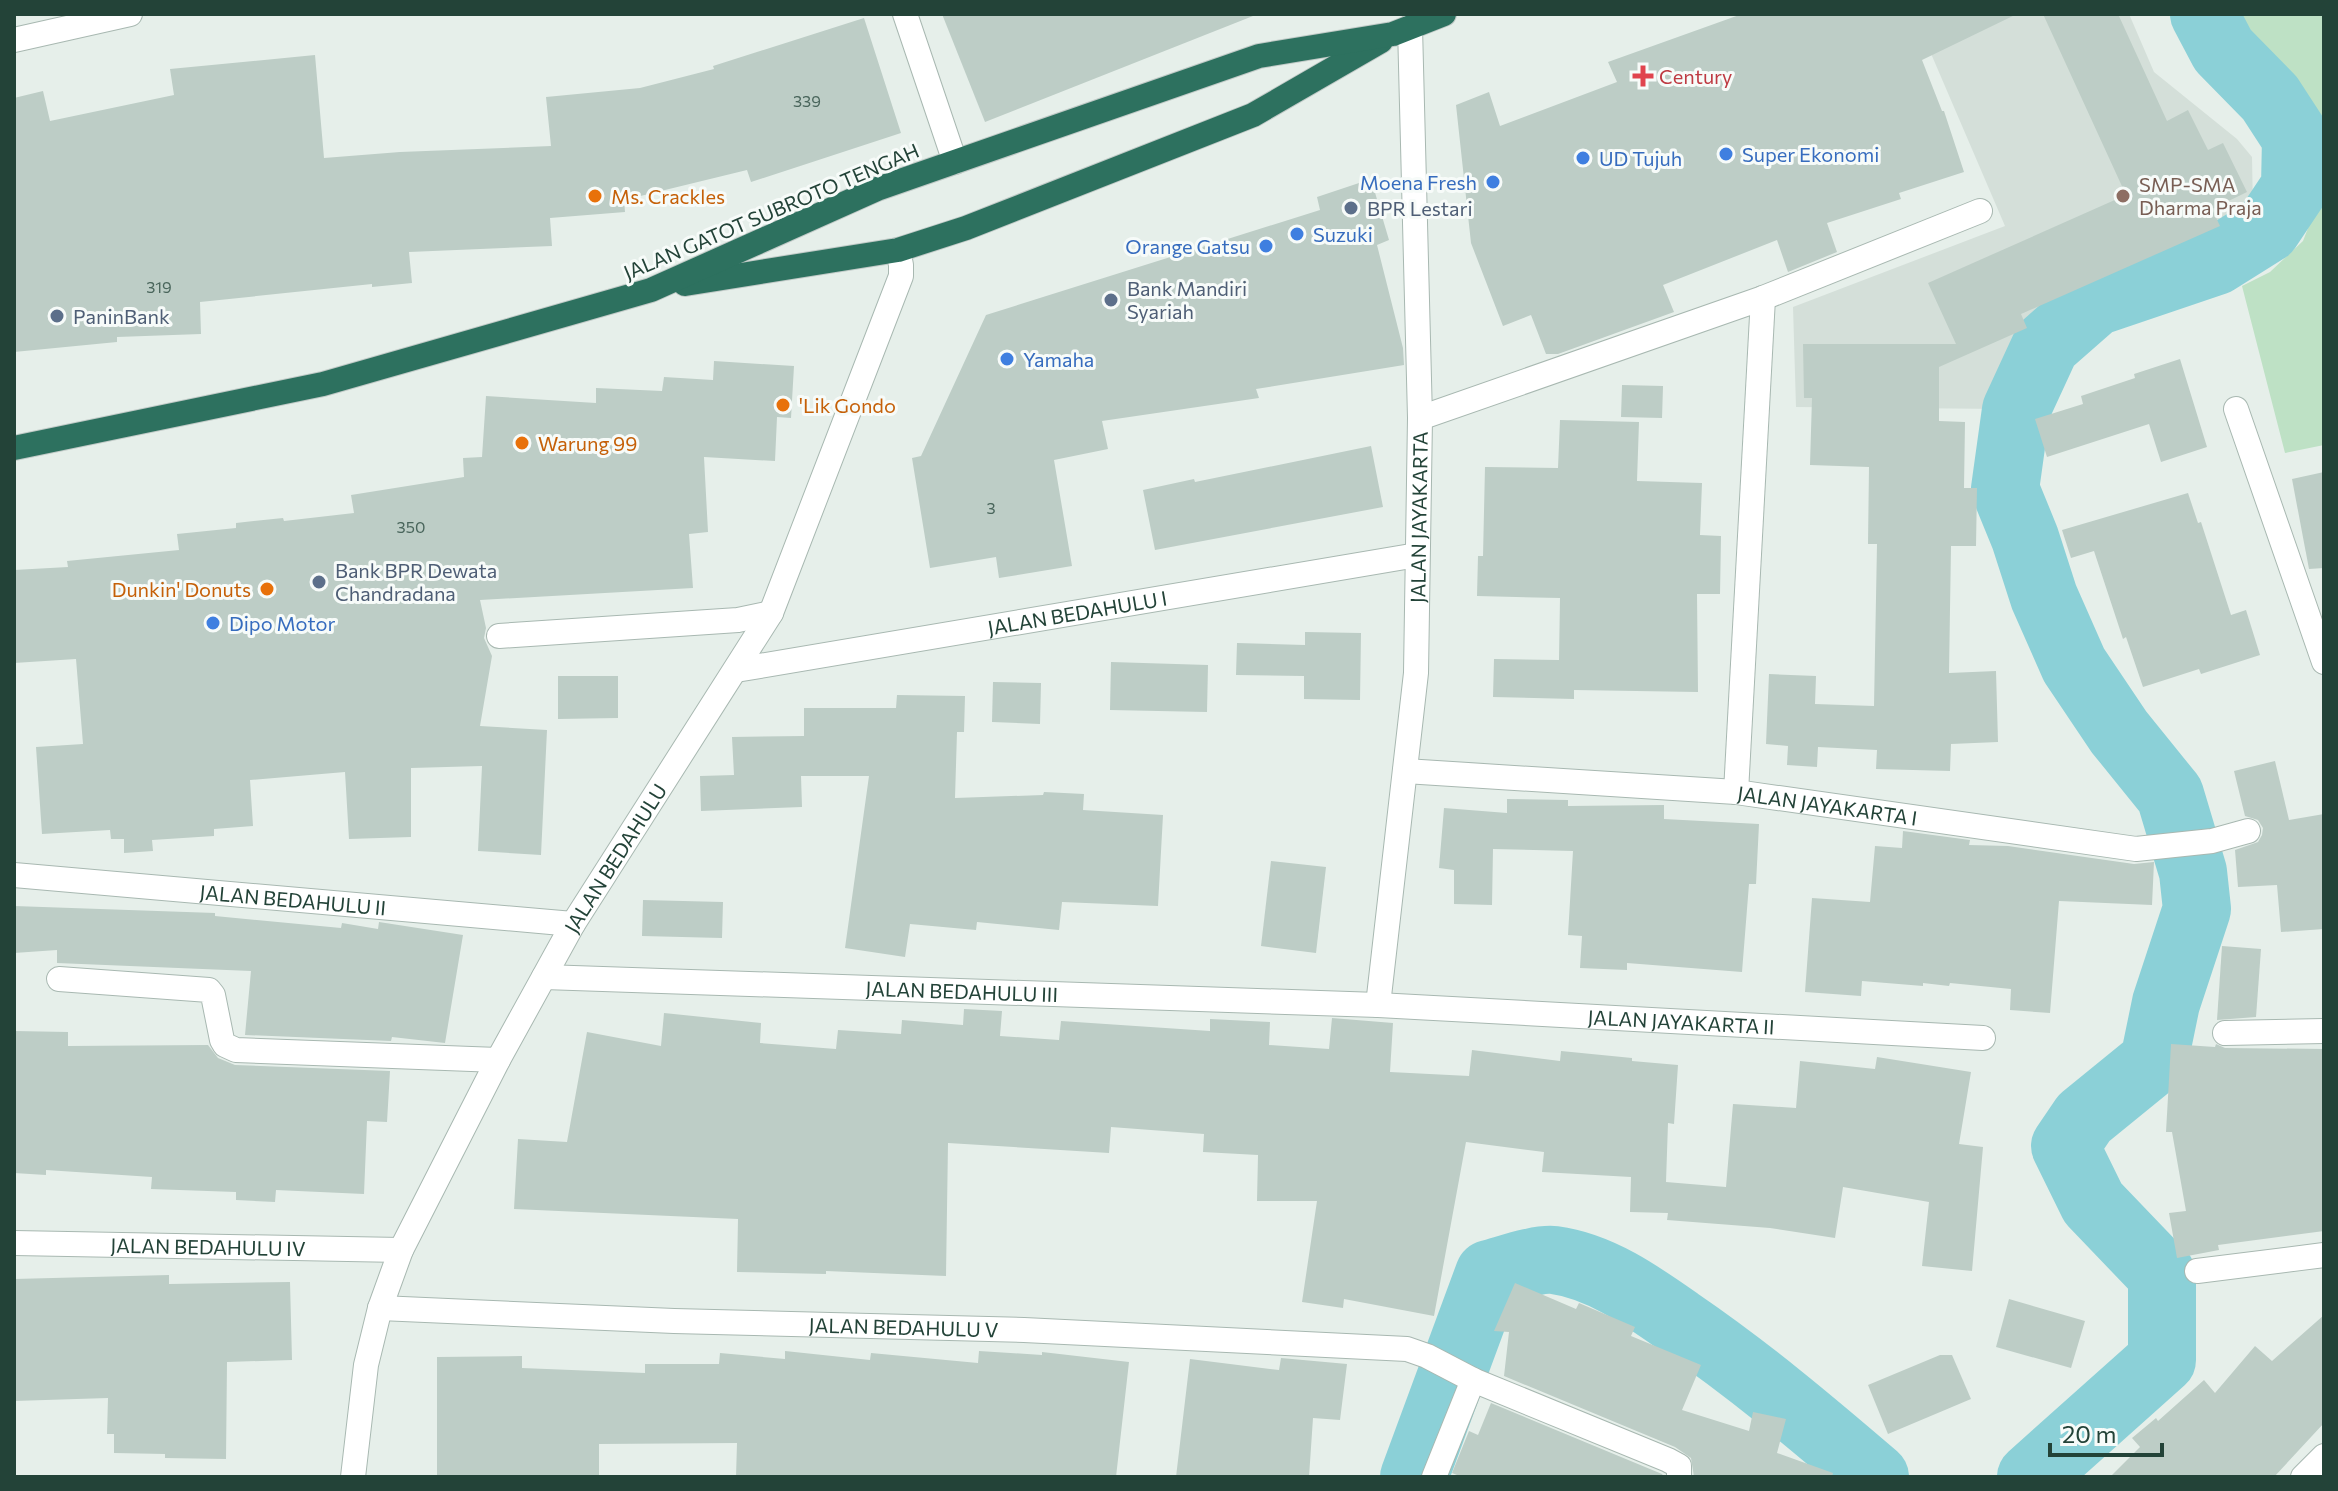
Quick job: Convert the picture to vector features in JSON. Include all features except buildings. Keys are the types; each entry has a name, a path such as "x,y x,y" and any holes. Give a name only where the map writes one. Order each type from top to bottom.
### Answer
{"highway":[{"name":"JALAN GATOT SUBROTO TENGAH","path":"14,448 323,384 651,290 877,189 1259,56 1401,30 1444,14"},
{"path":"651,290 898,250 966,228 1253,115 1401,30"}],"street":[{"path":"14,40 130,14"},
{"path":"905,14 955,162"},
{"name":"JALAN JAYAKARTA","path":"1378,1005 1416,673 1420,418 1401,30"},
{"path":"1420,418 1763,298 1980,211"},
{"name":"JALAN BEDAHULU","path":"353,1477 366,1365 380,1308 401,1250 498,1060 573,924 771,613 901,276 898,250"},
{"path":"1736,792 1763,298"},
{"path":"2236,409 2324,662"},
{"name":"JALAN BEDAHULU I","path":"736,670 1417,555"},
{"path":"499,636 738,620 771,613"},
{"name":"JALAN JAYAKARTA I","path":"1405,771 1736,792 2093,844 2151,849 2212,841 2248,831"},
{"name":"JALAN BEDAHULU II","path":"14,874 573,924"},
{"name":"JALAN BEDAHULU III","path":"544,977 1378,1005"},
{"path":"59,979 209,990 213,995 222,1040 236,1050 498,1060"},
{"name":"JALAN JAYAKARTA II","path":"1378,1005 1983,1038"},
{"path":"2225,1033 2324,1031"},
{"name":"JALAN BEDAHULU IV","path":"14,1243 401,1250"},
{"path":"2197,1271 2324,1255"},
{"name":"JALAN BEDAHULU V","path":"380,1308 674,1321 1024,1330 1396,1348 1427,1356 1466,1377 1668,1460 1679,1466 1679,1477"},
{"path":"1434,1477 1466,1377"},
{"path":"2303,1477 2324,1456"}],"shaded area":[{"name":"SMP-SMA Dharma Praja","path":"1914,14 2129,14 2154,72 2237,139 2252,157 2253,212 2243,227 2211,250 2126,276 2059,309 2026,341 2009,372 2003,409 1796,407 1793,307 2005,226"}],"green space":[{"path":"2228,14 2324,14 2324,445 2285,453 2242,286 2270,272 2303,241 2319,200 2321,160 2298,103 2269,62 2245,43"}],"waterway":[{"path":"2031,1477 2162,1360 2162,1275 2093,1203 2065,1146 2084,1118 2154,1061 2166,1003 2197,909 2193,872 2170,795 2119,732 2074,665 2044,597 2005,489 2016,410 2046,345 2095,302 2216,261 2267,229 2295,187 2296,138 2270,98 2223,50 2204,14"},
{"path":"1414,1477 1489,1274 1547,1260 1571,1263 1604,1275 1650,1302 1755,1377 1875,1477"}],"place":[{"name":"Century","path":"1643,76"},
{"name":"Super Ekonomi","path":"1726,154"},
{"name":"UD Tujuh","path":"1583,158"},
{"name":"Moena Fresh","path":"1493,182"},
{"name":"Ms. Crackles","path":"595,196"},
{"name":"SMP-SMA Dharma Praja","path":"2123,196"},
{"name":"BPR Lestari","path":"1351,208"},
{"name":"Suzuki","path":"1297,234"},
{"name":"Orange Gatsu","path":"1266,246"},
{"name":"Bank Mandiri Syariah","path":"1111,300"},
{"name":"PaninBank","path":"57,316"},
{"name":"Yamaha","path":"1007,359"},
{"name":"'Lik Gondo","path":"783,405"},
{"name":"Warung 99","path":"522,443"},
{"name":"Bank BPR Dewata Chandradana","path":"319,582"},
{"name":"Dunkin' Donuts","path":"267,589"},
{"name":"Dipo Motor","path":"213,623"}]}
